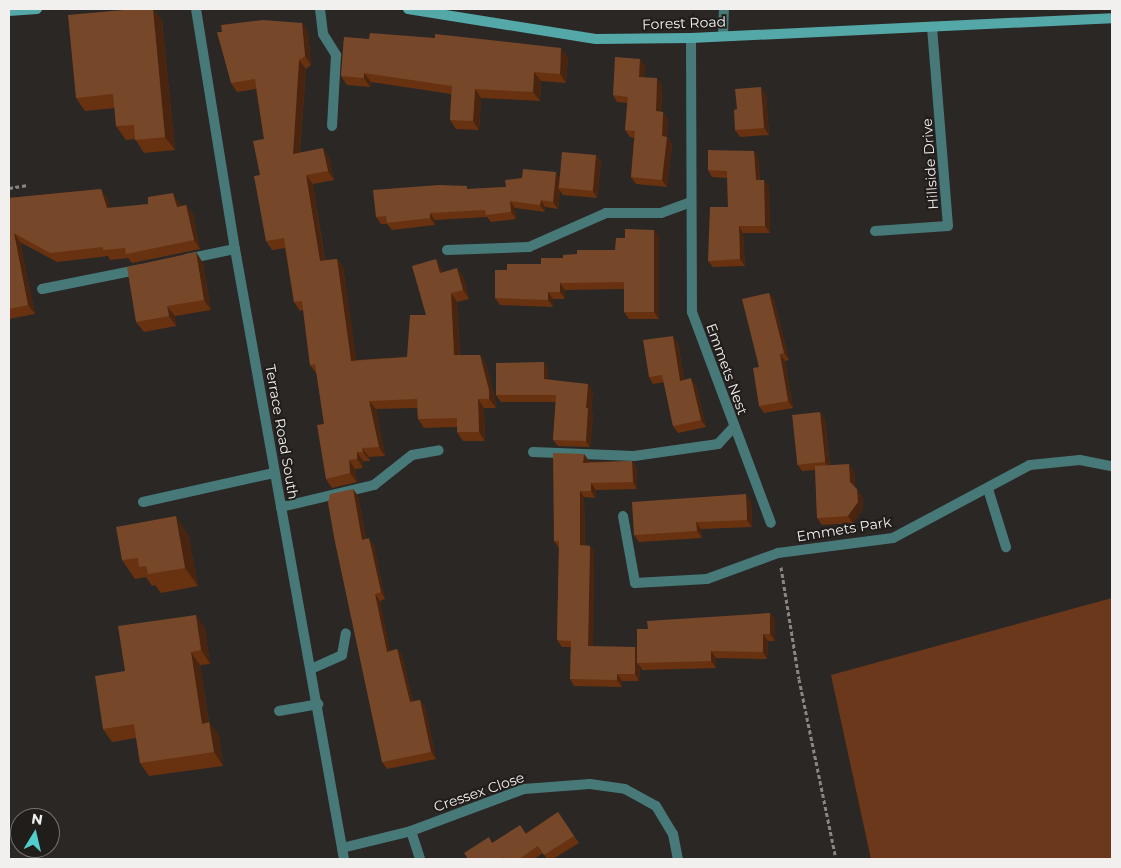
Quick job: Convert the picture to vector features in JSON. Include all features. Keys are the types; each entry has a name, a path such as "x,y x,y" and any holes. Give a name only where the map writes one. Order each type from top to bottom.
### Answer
{"main road":[{"path":"9,11 37,9"},
{"name":"Forest Road","path":"408,9 596,39 691,38 1112,18"}],"street":[{"name":"Terrace Road South","path":"196,9 274,473 318,704 344,859"},
{"path":"320,9 323,34 336,56 332,126"},
{"path":"723,36 724,9"},
{"name":"Hillside Drive","path":"875,231 948,226 932,27"},
{"name":"Emmets Nest","path":"533,452 634,456 718,444 733,428 692,312 691,38"},
{"path":"448,250 530,247 606,213 661,213 691,202"},
{"path":"177,261 235,249"},
{"path":"42,289 148,267"},
{"path":"733,428 771,523"},
{"path":"281,507 374,485 412,455 439,450"},
{"name":"Emmets Park","path":"623,516 635,583 707,579 778,553 893,538 1030,465 1080,460 1112,466"},
{"path":"144,502 274,473"},
{"path":"988,489 1006,548"},
{"path":"311,669 342,655 346,633"},
{"path":"279,712 318,704"},
{"name":"Cressex Close","path":"342,848 411,831 524,789 590,784 625,789 656,806 673,834 678,859"},
{"path":"411,831 420,859"}],"path":[{"path":"9,188 28,185"},
{"path":"778,553 799,679 836,859"}],"shaded area":[{"path":"1112,598 1112,859 871,859 831,675"}],"building":[{"path":"153,9 165,137 135,140 134,125 116,126 113,94 76,98 68,15"},
{"path":"263,20 302,23 305,56 299,60 293,154 323,148 328,171 306,175 320,261 337,259 351,361 407,357 410,315 426,315 412,266 436,259 440,273 457,268 463,290 451,293 454,355 480,355 489,390 489,399 478,399 479,432 457,432 457,418 418,419 417,399 369,401 379,447 362,448 363,452 357,452 357,459 349,460 350,473 326,479 317,425 324,424 315,364 310,365 302,301 294,302 284,238 266,241 254,176 260,175 253,141 264,139 255,79 231,83 217,32 222,32 221,25"},
{"path":"370,33 435,38 435,34 561,48 560,74 534,72 533,92 475,89 473,121 450,120 452,86 364,73 364,78 341,76 344,37 369,39"},
{"path":"615,57 640,59 639,77 657,78 656,111 663,112 662,136 667,137 662,180 631,177 635,131 625,130 628,97 613,95"},
{"path":"761,87 764,128 735,130 734,110 737,109 735,89"},
{"path":"708,150 754,151 756,180 764,180 765,226 739,226 740,259 708,261 710,207 728,207 727,171 708,170"},
{"path":"562,152 596,155 593,191 559,188"},
{"path":"523,169 556,172 553,202 541,200 540,205 510,201 511,212 486,215 485,210 430,213 430,218 387,223 386,216 376,217 373,190 439,185 467,186 467,189 506,187 505,180 522,178"},
{"path":"101,189 107,208 148,204 148,197 173,193 177,207 186,205 194,240 126,254 125,248 103,250 103,247 50,253 14,233 28,305 9,309 9,198"},
{"path":"625,229 654,230 654,312 624,312 624,282 560,283 560,292 548,292 548,300 495,298 495,270 507,270 507,264 541,264 541,258 563,258 563,255 577,254 577,250 615,250 616,238 625,238"},
{"path":"196,252 204,300 167,306 169,316 136,322 127,267"},
{"path":"769,293 784,353 780,354 788,401 759,406 753,368 759,367 742,299"},
{"path":"673,336 680,381 691,378 701,420 673,426 662,375 649,377 643,340"},
{"path":"544,362 544,379 588,384 586,441 553,440 556,395 496,395 496,363"},
{"path":"820,412 825,462 797,465 792,415"},
{"path":"553,453 584,454 583,463 632,461 633,482 591,483 591,491 580,491 580,545 590,546 588,646 635,647 635,674 617,674 617,680 570,679 571,641 557,640 559,541 554,541"},
{"path":"849,464 850,482 857,489 858,502 848,516 817,518 815,466"},
{"path":"353,489 362,540 369,538 381,592 375,594 387,652 397,649 410,702 420,700 431,752 382,762 328,503 330,494"},
{"path":"746,494 747,520 696,522 697,531 634,535 632,502"},
{"path":"176,516 185,568 148,574 146,566 139,567 138,558 122,560 116,527"},
{"path":"770,613 770,634 763,634 763,652 711,651 711,661 637,663 637,629 648,629 647,621"},
{"path":"196,615 201,650 191,652 202,724 209,722 214,752 140,763 134,724 103,729 95,676 125,671 118,626"},
{"path":"558,812 574,836 544,855 538,846 519,859 506,859 504,857 500,859 468,859 464,853 489,837 492,843 520,825 526,834"}]}
